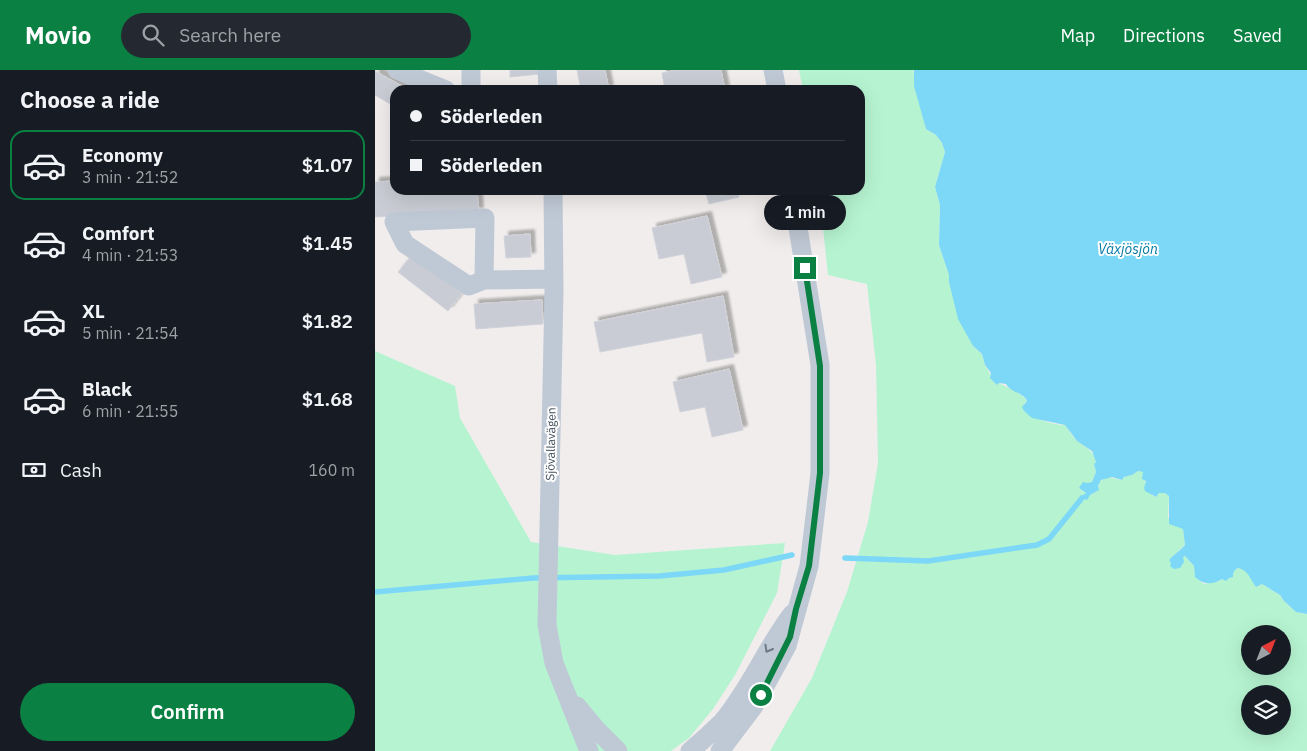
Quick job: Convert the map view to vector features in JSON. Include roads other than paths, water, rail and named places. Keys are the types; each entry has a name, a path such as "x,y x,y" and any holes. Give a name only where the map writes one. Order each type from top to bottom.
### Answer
{"street":[{"path":"397,70 434,85"},
{"path":"471,70 471,85"},
{"path":"547,70 548,85"},
{"path":"773,70 776,85"},
{"name":"Sjövallavägen","path":"553,195 554,279 547,625 553,663 568,695 589,751"},
{"path":"720,751 754,706 768,683 790,637 809,566 820,473 820,366 794,195"},
{"path":"484,280 485,218 394,222 405,244 469,286 484,280 554,279"},
{"path":"690,751 713,731 732,708 777,634 796,609"},
{"name":"Sjövallavägen","path":"568,695 597,730 618,751"}],"water":[{"name":"Växjösjön","path":"914,70 1307,70 1307,614 1296,612 1280,595 1262,584 1256,587 1247,573 1241,569 1238,568 1234,572 1233,577 1226,581 1222,579 1208,583 1201,582 1195,577 1194,566 1185,556 1180,568 1174,569 1170,566 1169,560 1185,545 1183,529 1169,524 1169,496 1165,493 1159,493 1156,497 1145,491 1146,481 1142,479 1143,472 1138,471 1124,477 1122,480 1112,477 1101,480 1098,486 1099,490 1090,495 1087,500 1082,498 1086,493 1079,488 1083,482 1092,482 1096,472 1094,464 1096,462 1092,451 1077,441 1065,425 1032,418 1022,407 1027,401 1025,398 1006,384 999,383 997,385 990,378 991,373 985,365 982,354 973,346 958,319 949,275 939,245 940,205 935,187 945,152 942,143 936,135 926,129 914,86"}],"waterway":[{"path":"845,558 928,561 1037,545 1049,539 1082,498"},
{"path":"375,592 533,578 659,576 724,570 792,555"}]}
